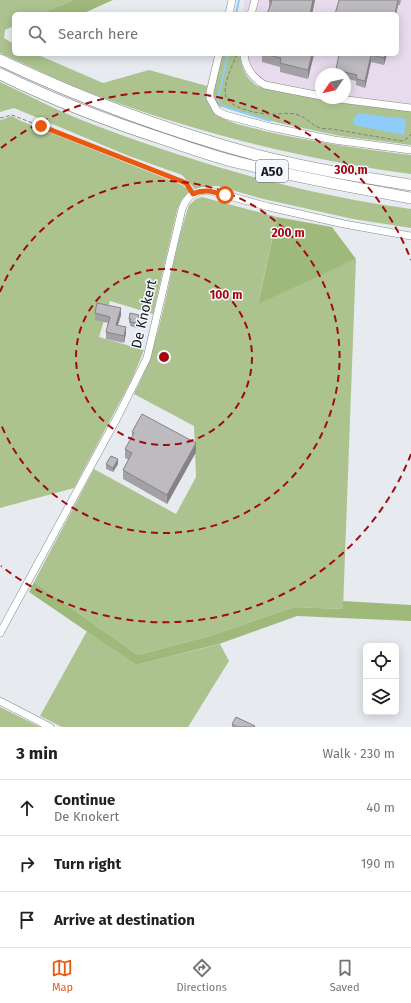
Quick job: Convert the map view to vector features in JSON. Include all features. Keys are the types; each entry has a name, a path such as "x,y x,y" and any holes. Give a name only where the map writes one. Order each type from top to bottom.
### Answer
{"highway":[{"name":"A50","path":"0,60 36,77 104,105 178,131 257,155 333,172 411,185"},
{"name":"A50","path":"0,74 41,94 91,114 190,148 243,164 338,186 411,198"}],"street":[{"path":"229,12 232,0"},
{"path":"252,12 255,0"},
{"path":"219,56 210,98 217,111 225,115 270,127 334,140 411,150"},
{"path":"244,56 246,65 251,74 265,85 315,95"},
{"path":"351,100 411,108"},
{"path":"193,194 200,191 210,191 336,223 411,236"},
{"name":"De Knokert","path":"0,633 118,416 147,358 182,209 185,202 193,194"},
{"path":"0,701 50,727"}],"path":[{"path":"237,56 225,88 225,95 228,101 236,106 254,112 269,114 289,112 306,118 314,125 321,128 402,141 411,134"},
{"path":"0,118 12,115 186,183 193,194"}],"shaded area":[{"path":"245,0 411,0 411,116 274,102 237,83 232,56 399,56 399,12 242,12"}],"green space":[{"path":"0,0 73,0 46,12 12,12 12,27 5,30 4,38 12,43 12,56 41,56 103,83 149,70 207,86 208,99 214,111 231,122 301,139 411,155 411,174 296,154 220,135 146,113 95,95 0,53"},
{"path":"73,0 113,0 86,12 46,12"},
{"path":"222,56 240,56 248,77 257,86 315,98 315,104 350,104 411,111 411,145 340,136 279,123 220,106 214,102 212,97"},
{"path":"0,82 60,111 135,140 174,153 291,187 371,203 411,209 411,228 353,219 259,198 218,186 195,189 182,175 129,156 14,108 0,112"},
{"path":"12,116 21,121 182,185 190,191 182,199 177,210 153,314 110,301 99,337 144,350 132,379 74,488 0,508 0,120"},
{"path":"202,197 277,217 258,303 356,259 343,609 294,607 213,635 138,655 34,582 94,469 176,514 196,477 194,426 134,394 153,349 182,228 189,205 196,199"},
{"path":"277,217 332,227 356,259 258,304"},
{"path":"34,582 138,655 213,635 294,607 343,609 343,601 411,605 411,621 297,616 219,644 136,665 29,592"},
{"path":"87,631 136,665 220,644 229,661 188,727 62,727 40,716"},
{"path":"0,707 40,727 0,727"}],"water":[{"path":"358,113 406,119 404,135 354,125 353,119"}],"building":[{"path":"269,0 313,0 310,12 268,12 272,1"},
{"path":"339,0 398,0 395,12 336,12"},
{"path":"272,56 312,56 308,70 280,63 281,58"},
{"path":"339,56 371,56 365,81 356,79 357,75 351,74 351,68 336,68"},
{"path":"97,303 121,308 116,325 126,327 124,336 106,332 110,317 95,313"},
{"path":"130,313 139,315 137,323 130,322"},
{"path":"142,414 196,443 167,495 123,470 132,453 125,449"},
{"path":"111,456 118,459 113,468 106,464"},
{"path":"236,717 255,726 237,727 232,724"}],"waterway":[{"path":"236,12 239,0"},
{"path":"228,56 218,99 223,106 270,121"}],"route":[{"path":"41,126 186,183 193,194 207,190 225,195"}]}
